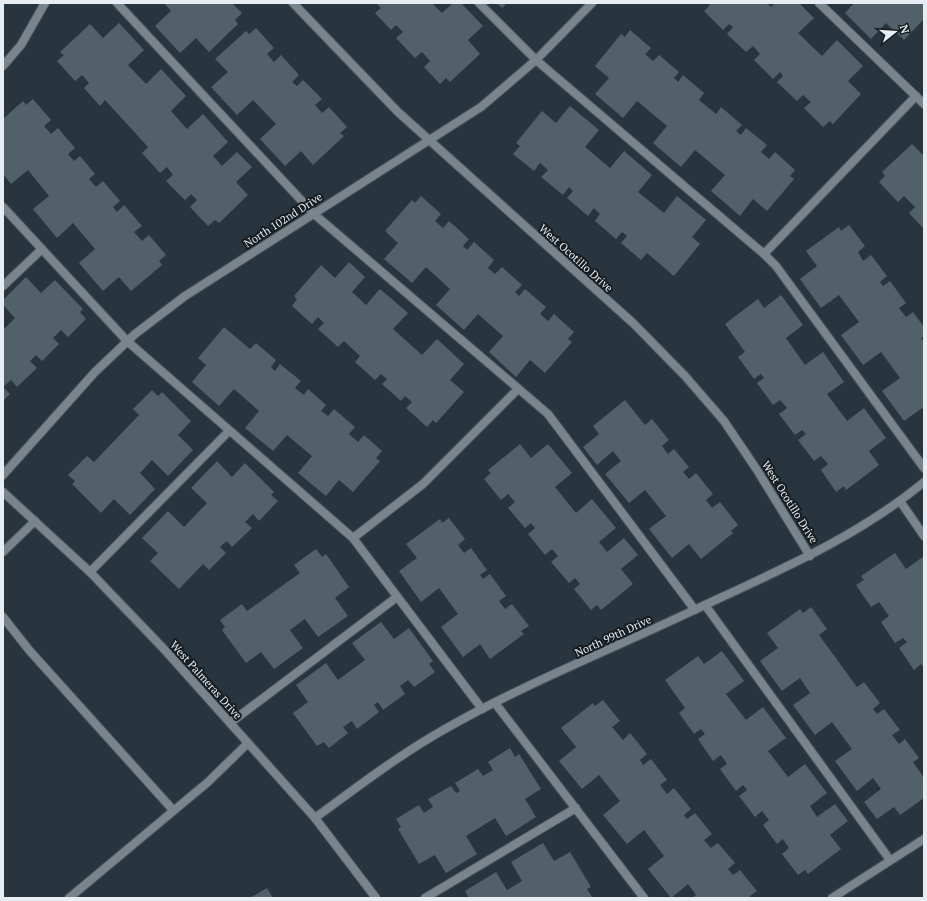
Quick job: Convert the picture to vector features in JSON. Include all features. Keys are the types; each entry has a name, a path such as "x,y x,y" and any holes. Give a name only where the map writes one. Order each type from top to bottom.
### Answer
{"street":[{"path":"3,66 21,45 45,3"},
{"path":"117,3 314,214 548,414 695,610"},
{"name":"West Ocotillo Drive","path":"293,3 398,112 633,324 685,376 724,421 757,470 810,556"},
{"path":"479,3 536,60 764,254 776,266 924,468"},
{"name":"North 102nd Drive","path":"3,475 95,372 127,341 185,296 481,107 536,60 592,3"},
{"path":"819,3 924,104"},
{"path":"764,254 916,96"},
{"path":"3,207 127,341 353,538 482,709"},
{"path":"3,286 42,249"},
{"path":"353,538 423,484 518,389"},
{"path":"90,572 229,431"},
{"name":"North 99th Drive","path":"315,818 400,756 482,709 810,556 900,501 924,482"},
{"name":"West Palmeras Drive","path":"3,492 90,572 163,648 315,818 376,898"},
{"path":"900,501 924,536"},
{"path":"3,552 35,521"},
{"path":"230,723 397,597"},
{"path":"705,605 890,860"},
{"path":"3,617 29,650 173,810"},
{"path":"495,703 644,898"},
{"path":"69,898 208,782 248,743"},
{"path":"425,898 576,808"},
{"path":"832,898 924,839"}],"building":[{"path":"164,3 232,3 242,13 235,20 238,24 209,52 196,38 180,53 155,26 171,11"},
{"path":"376,3 432,3 442,13 453,3 461,3 483,26 468,40 480,54 450,82 446,78 440,84 424,67 430,61 422,52 415,58 396,38 403,32 396,25 391,30 375,13 381,8"},
{"path":"497,3 507,3 502,8"},
{"path":"708,3 767,3 771,7 775,3 799,3 814,18 798,33 822,56 837,40 863,66 848,81 861,94 833,124 830,121 823,127 804,108 811,102 803,95 797,101 777,82 783,76 780,72 773,79 754,60 760,54 753,46 746,52 727,34 733,27 729,24 723,30 704,11 710,5"},
{"path":"854,3 924,3 924,19 904,40 886,23 871,39 845,13"},
{"path":"119,23 144,50 128,65 146,84 161,69 186,96 171,111 187,129 203,114 228,142 213,156 222,166 237,152 252,167 236,182 248,195 219,223 215,220 208,226 190,207 197,200 191,194 185,200 166,181 173,175 167,167 160,173 142,153 148,147 105,100 100,106 84,88 89,83 82,75 75,81 57,61 64,55 60,52 90,24 103,38"},
{"path":"256,28 274,48 267,54 274,62 281,55 299,75 292,82 297,86 303,80 322,99 315,105 322,113 329,107 347,127 340,133 344,136 313,165 301,151 285,166 260,139 276,124 253,100 237,115 211,87 228,72 215,59 246,31 249,34"},
{"path":"630,30 651,48 645,54 653,61 659,55 679,72 674,78 678,82 683,75 704,93 699,100 716,114 721,107 742,125 736,131 741,135 746,128 767,145 761,152 769,159 775,152 795,170 790,176 794,179 767,211 753,199 740,216 711,191 725,175 695,150 681,167 653,143 667,126 637,101 623,118 595,94 609,78 595,66 621,34 625,37"},
{"path":"33,99 51,120 44,126 51,134 58,128 75,148 68,154 74,161 80,156 95,174 89,179 96,187 103,181 120,201 113,207 117,212 124,205 142,226 134,232 142,241 149,235 166,255 159,261 162,265 131,291 119,277 103,291 79,263 95,249 73,223 57,238 33,209 49,196 28,170 11,184 3,174 3,119 23,101 26,105"},
{"path":"570,106 599,130 585,147 610,168 624,151 652,175 638,192 664,213 677,196 706,220 692,237 700,244 674,276 647,253 641,260 621,243 627,236 622,232 616,239 595,221 600,214 594,208 588,216 567,198 573,191 569,187 563,195 541,177 548,170 540,163 534,171 513,154 520,146 516,143 542,111 556,123"},
{"path":"912,144 924,156 924,229 909,213 915,207 904,196 898,202 879,182 885,176 882,172"},
{"path":"421,196 441,214 435,221 443,228 449,221 469,239 463,246 467,250 474,242 494,260 488,268 495,274 502,267 522,285 515,292 519,296 525,289 546,307 540,314 548,321 554,314 574,332 568,339 572,342 545,373 530,360 516,377 489,352 503,336 478,314 464,330 436,305 450,289 426,267 412,283 384,259 398,243 385,231 412,200 415,203"},
{"path":"849,225 865,246 858,252 863,261 871,255 887,276 880,282 883,286 890,281 906,303 899,308 906,317 913,312 924,327 924,336 921,338 924,342 924,410 922,408 904,421 882,391 900,378 881,352 863,365 841,335 859,322 839,295 821,308 800,279 817,266 806,251 839,227 841,231"},
{"path":"349,262 365,277 352,292 366,305 380,289 408,313 393,329 422,355 437,339 464,364 450,380 464,392 436,423 433,420 427,427 406,408 412,402 405,396 401,401 382,384 387,379 381,374 375,380 355,362 360,356 344,341 338,347 318,329 324,323 318,317 312,324 292,306 297,299 294,296 321,265 335,278"},
{"path":"26,277 41,293 55,280 83,309 80,312 86,319 68,337 61,330 53,338 59,344 42,361 36,355 30,361 37,368 17,387 11,380 3,387 3,330 15,318 3,305 3,300"},
{"path":"781,295 803,325 786,338 805,365 823,352 844,382 827,394 847,421 864,408 886,438 869,451 879,465 846,490 844,486 836,492 821,470 828,464 821,456 814,461 798,440 806,434 802,430 795,435 779,414 787,408 780,400 773,405 757,383 764,378 761,374 754,379 738,357 745,352 725,324 758,299 764,308"},
{"path":"224,327 250,349 256,343 276,360 271,367 275,371 280,364 301,381 295,388 304,395 308,389 326,405 321,411 328,416 334,409 355,427 349,434 358,442 364,435 382,451 376,458 380,461 353,492 339,480 326,496 298,473 312,456 287,435 273,451 245,428 259,411 234,389 219,406 192,382 206,365 198,358"},
{"path":"3,387 10,394 3,401"},
{"path":"152,390 158,396 162,392 191,421 178,435 193,450 168,476 152,460 140,473 155,489 130,515 114,499 101,513 72,484 75,481 68,475 87,456 94,462 139,415 133,409"},
{"path":"625,400 645,425 652,419 669,440 662,446 668,454 674,449 689,467 683,472 689,479 696,473 713,494 706,500 712,508 720,502 738,525 731,531 733,533 701,559 689,544 672,558 649,529 666,516 645,490 629,503 605,474 621,461 613,451 597,465 583,447 599,434 593,426"},
{"path":"520,444 531,458 548,444 572,473 555,487 576,513 592,499 616,528 599,542 607,552 624,538 638,555 621,569 633,584 601,610 597,605 591,610 574,589 580,584 575,578 569,583 551,562 558,556 552,549 545,555 528,534 535,528 531,523 525,528 508,508 515,502 508,494 501,500 484,479 491,473 488,470"},
{"path":"217,461 232,477 245,463 274,492 271,495 278,501 259,521 253,514 245,522 252,528 232,547 227,541 220,547 226,553 209,570 203,564 179,589 150,561 158,553 142,538 168,511 184,527 207,503 191,488"},
{"path":"449,518 465,539 458,545 464,553 471,548 487,570 480,575 483,579 490,574 506,596 499,601 505,609 512,604 529,626 521,631 524,634 490,659 480,644 463,657 441,627 458,614 439,588 421,602 399,571 417,558 406,544 440,519 442,523"},
{"path":"316,549 322,557 326,554 349,587 335,598 348,616 318,637 305,619 290,630 303,648 274,669 261,652 246,663 222,630 225,627 220,620 242,604 247,611 300,573 294,565"},
{"path":"895,553 906,569 924,556 924,668 921,664 914,670 899,648 907,642 903,638 895,643 881,622 889,616 879,602 871,607 856,585 864,580 861,576"},
{"path":"811,607 827,629 819,635 857,687 864,682 880,703 873,709 877,714 884,709 900,730 892,735 899,744 905,739 919,758 913,762 924,778 924,798 900,815 894,807 877,819 864,802 881,789 873,778 857,791 835,761 852,749 832,722 815,735 793,705 810,693 800,678 782,691 760,661 778,648 767,633 800,609 803,613"},
{"path":"381,622 394,639 409,628 433,661 429,664 435,672 414,687 408,680 400,686 405,694 383,710 378,702 374,705 379,712 357,729 352,721 343,727 348,733 329,748 324,742 317,746 293,713 308,702 296,685 326,663 338,680 365,660 352,643"},
{"path":"722,651 744,681 726,694 746,720 763,707 786,738 768,751 788,777 805,764 827,793 810,806 817,817 835,804 848,821 830,835 841,849 808,874 805,870 798,875 782,854 789,848 783,839 777,844 763,825 769,820 762,811 755,817 739,796 747,790 743,785 736,791 720,769 727,764 721,755 713,761 698,739 705,734 701,729 694,734 679,713 685,708 665,680 698,656 704,664"},
{"path":"603,700 620,721 612,727 623,740 630,733 647,754 640,760 643,765 651,759 667,780 660,785 667,794 674,788 691,809 684,815 687,819 695,813 712,834 704,840 711,848 718,843 735,863 728,869 733,875 740,870 757,891 750,896 751,898 692,898 696,895 688,884 671,898 648,869 664,856 644,830 627,844 603,815 620,801 599,775 582,789 559,761 576,747 561,728 593,703 595,706"},
{"path":"510,748 515,757 519,754 541,789 525,799 536,817 506,836 495,818 466,836 477,854 446,873 435,855 419,864 398,829 401,827 396,819 419,805 424,813 433,807 428,799 451,786 456,793 460,791 455,783 478,769 483,776 493,770 488,762"},
{"path":"543,843 554,861 570,852 591,887 587,889 592,897 469,898 465,891 496,872 507,890 522,881 511,862"},
{"path":"267,888 273,898 250,898"}]}
